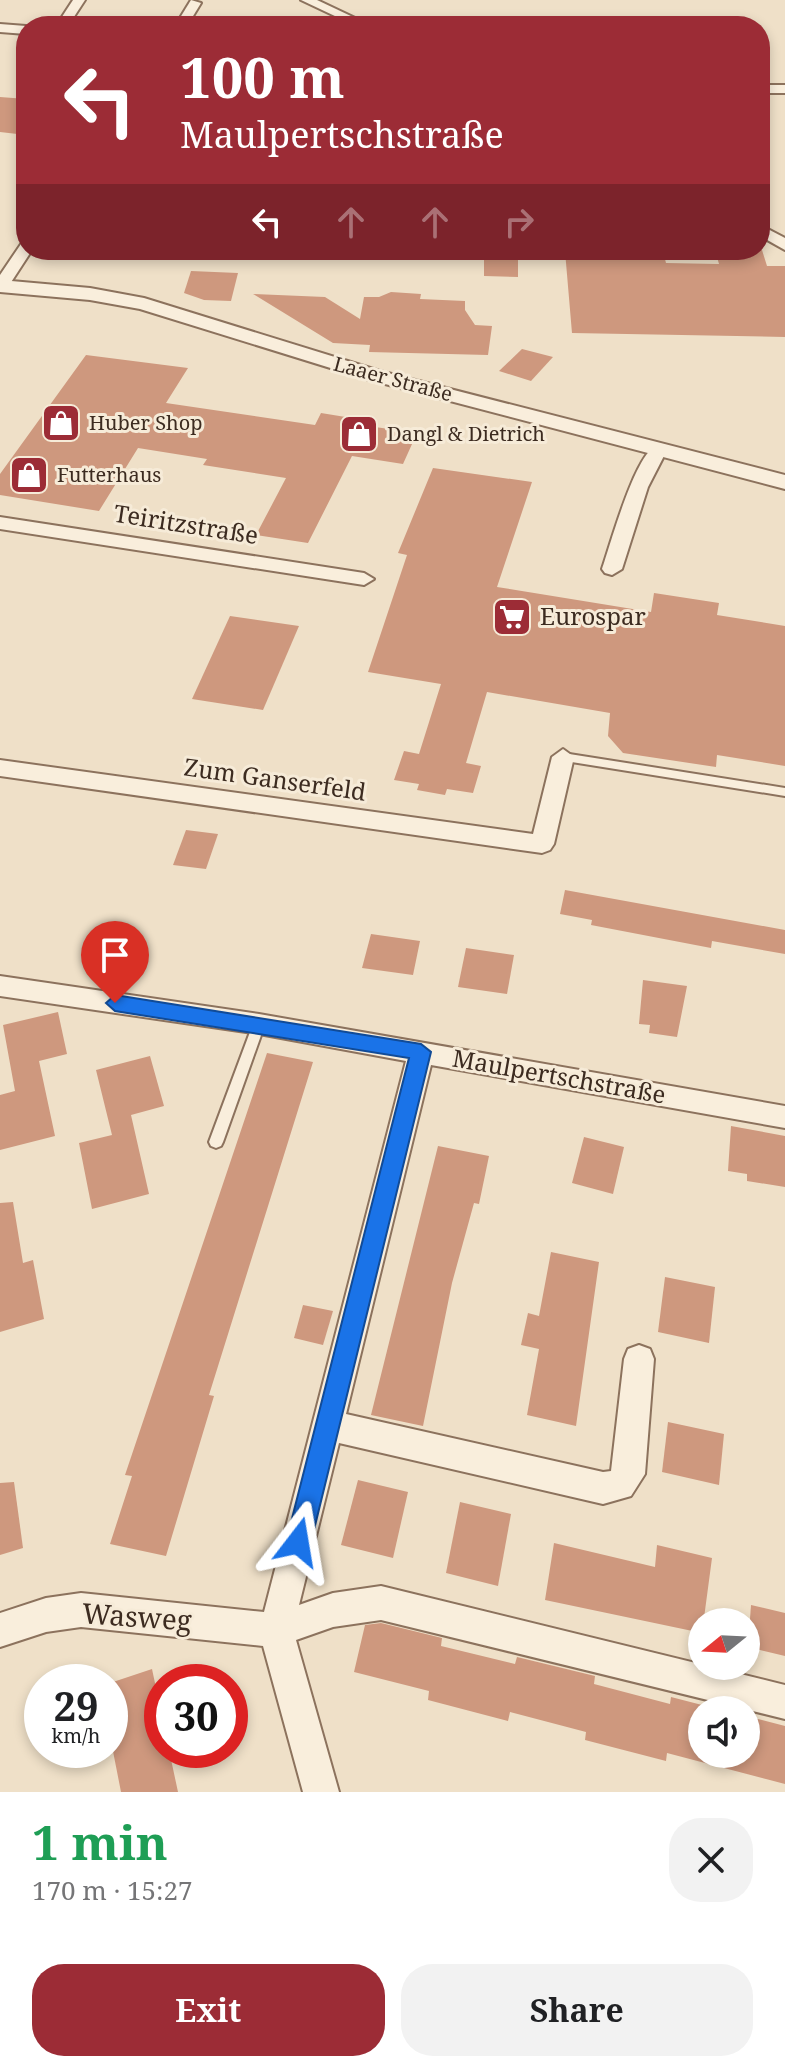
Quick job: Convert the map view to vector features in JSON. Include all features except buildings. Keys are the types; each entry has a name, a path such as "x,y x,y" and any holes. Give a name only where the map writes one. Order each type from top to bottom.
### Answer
{"street":[{"path":"307,0 343,16"},
{"path":"187,16 195,3"},
{"path":"770,224 777,222"},
{"path":"0,287 18,260"},
{"name":"Laaer Straße","path":"0,287 90,294 144,304 361,371 785,482"},
{"path":"612,569 639,487 658,450"},
{"name":"Teiritzstraße","path":"0,523 364,579"},
{"name":"Zum Ganserfeld","path":"0,768 542,844 563,757"},
{"name":"Maulpertschstraße","path":"0,986 259,1024 785,1117"},
{"path":"321,1792 276,1630 421,1052"},
{"path":"327,1425 603,1488 620,1485 629,1474 639,1359"},
{"path":"276,1630 333,1610 381,1603 785,1702"},
{"name":"Wasweg","path":"0,1630 46,1615 81,1610 276,1630"}],"lane":[{"path":"563,757 785,792"},
{"path":"216,1142 259,1024"}],"place":[{"name":"Huber Shop","path":"61,423"},
{"name":"Dangl & Dietrich","path":"359,434"},
{"name":"Futterhaus","path":"29,475"},
{"name":"Eurospar","path":"512,617"}],"route":[{"path":"115,1003 421,1052 298,1542"}]}
